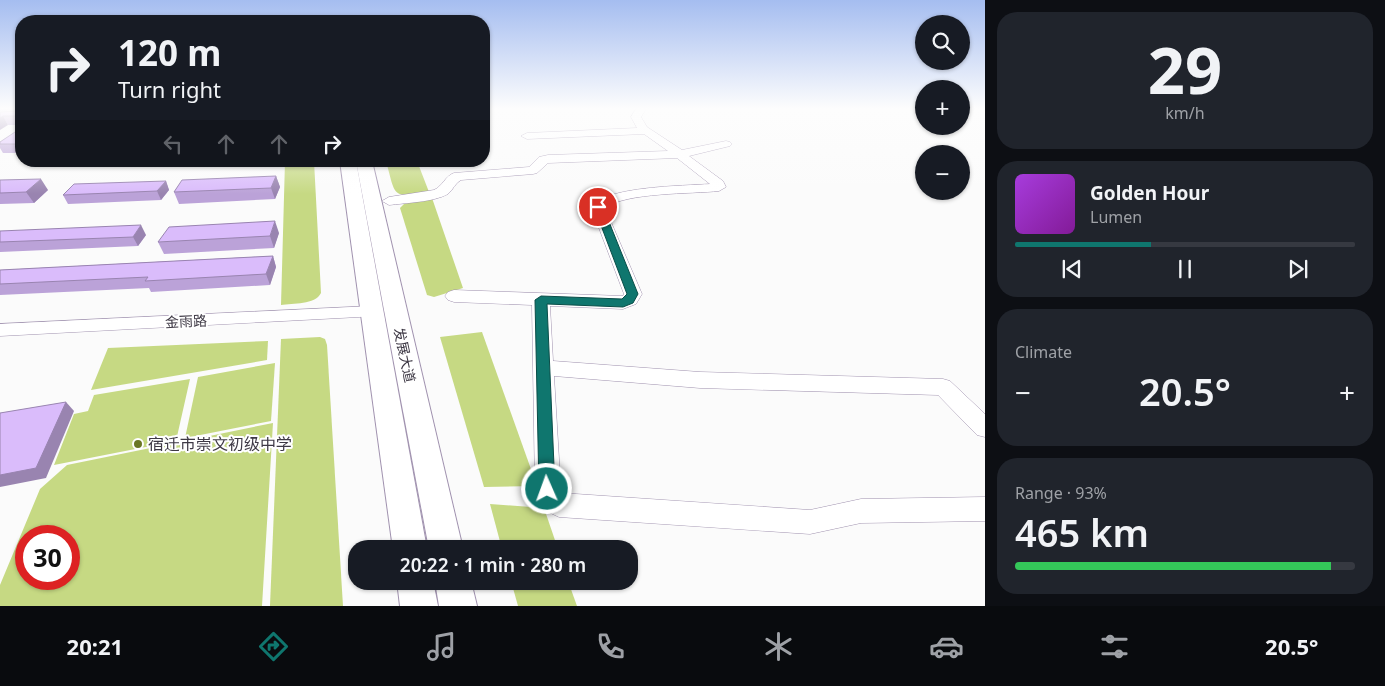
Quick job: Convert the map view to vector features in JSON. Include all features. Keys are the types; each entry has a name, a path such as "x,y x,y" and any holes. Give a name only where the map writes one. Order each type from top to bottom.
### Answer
{"main road":[{"name":"发展大道","path":"349,167 409,540"},
{"name":"发展大道","path":"365,167 444,540"},
{"path":"416,590 419,606"},
{"path":"454,590 458,606"}],"street":[{"path":"454,296 623,303 630,300 632,294 598,207 604,200 610,198 719,187 718,184 658,137"},
{"path":"390,201 437,194 445,190 453,178 533,170 543,160 548,159 681,154 726,144"},
{"path":"541,300 547,489 551,501 560,505 810,522 826,521 842,514 861,512 985,510"},
{"name":"金雨路","path":"0,330 372,312"},
{"path":"543,368 700,380 943,387 985,428"}],"green space":[{"path":"285,167 314,167 321,293 309,302 281,305"},
{"path":"388,167 419,167 429,192 401,194 394,188"},
{"path":"432,198 463,288 434,297 427,295 400,208 406,202"},
{"path":"482,332 537,486 484,487 440,337"},
{"path":"320,337 325,339 327,345 343,606 270,606 281,339"},
{"path":"268,341 267,360 91,390 108,348"},
{"path":"275,363 271,421 185,438 198,377"},
{"path":"190,379 176,441 54,465 74,414 88,411 94,395"},
{"path":"273,423 262,606 0,606 0,585 15,549 15,590 80,590 80,525 25,525 40,489 67,465"},
{"path":"490,504 544,508 555,540 500,540"},
{"path":"514,590 571,590 577,606 518,606"}],"building":[{"path":"7,137 15,137 15,144 0,144"},
{"path":"276,176 271,188 174,192 182,180"},
{"path":"41,179 26,192 0,193 0,180"},
{"path":"166,181 157,191 63,195 74,184"},
{"path":"275,221 270,236 158,242 169,227"},
{"path":"141,225 133,237 0,242 0,231"},
{"path":"273,256 266,274 145,281 148,277 0,284 0,270"},
{"path":"66,402 36,468 0,475 0,413"}],"place":[{"name":"宿迁市崇文初级中学","path":"138,444"}],"route":[{"path":"547,489 541,300 623,303 630,300 632,294 598,207"}]}
